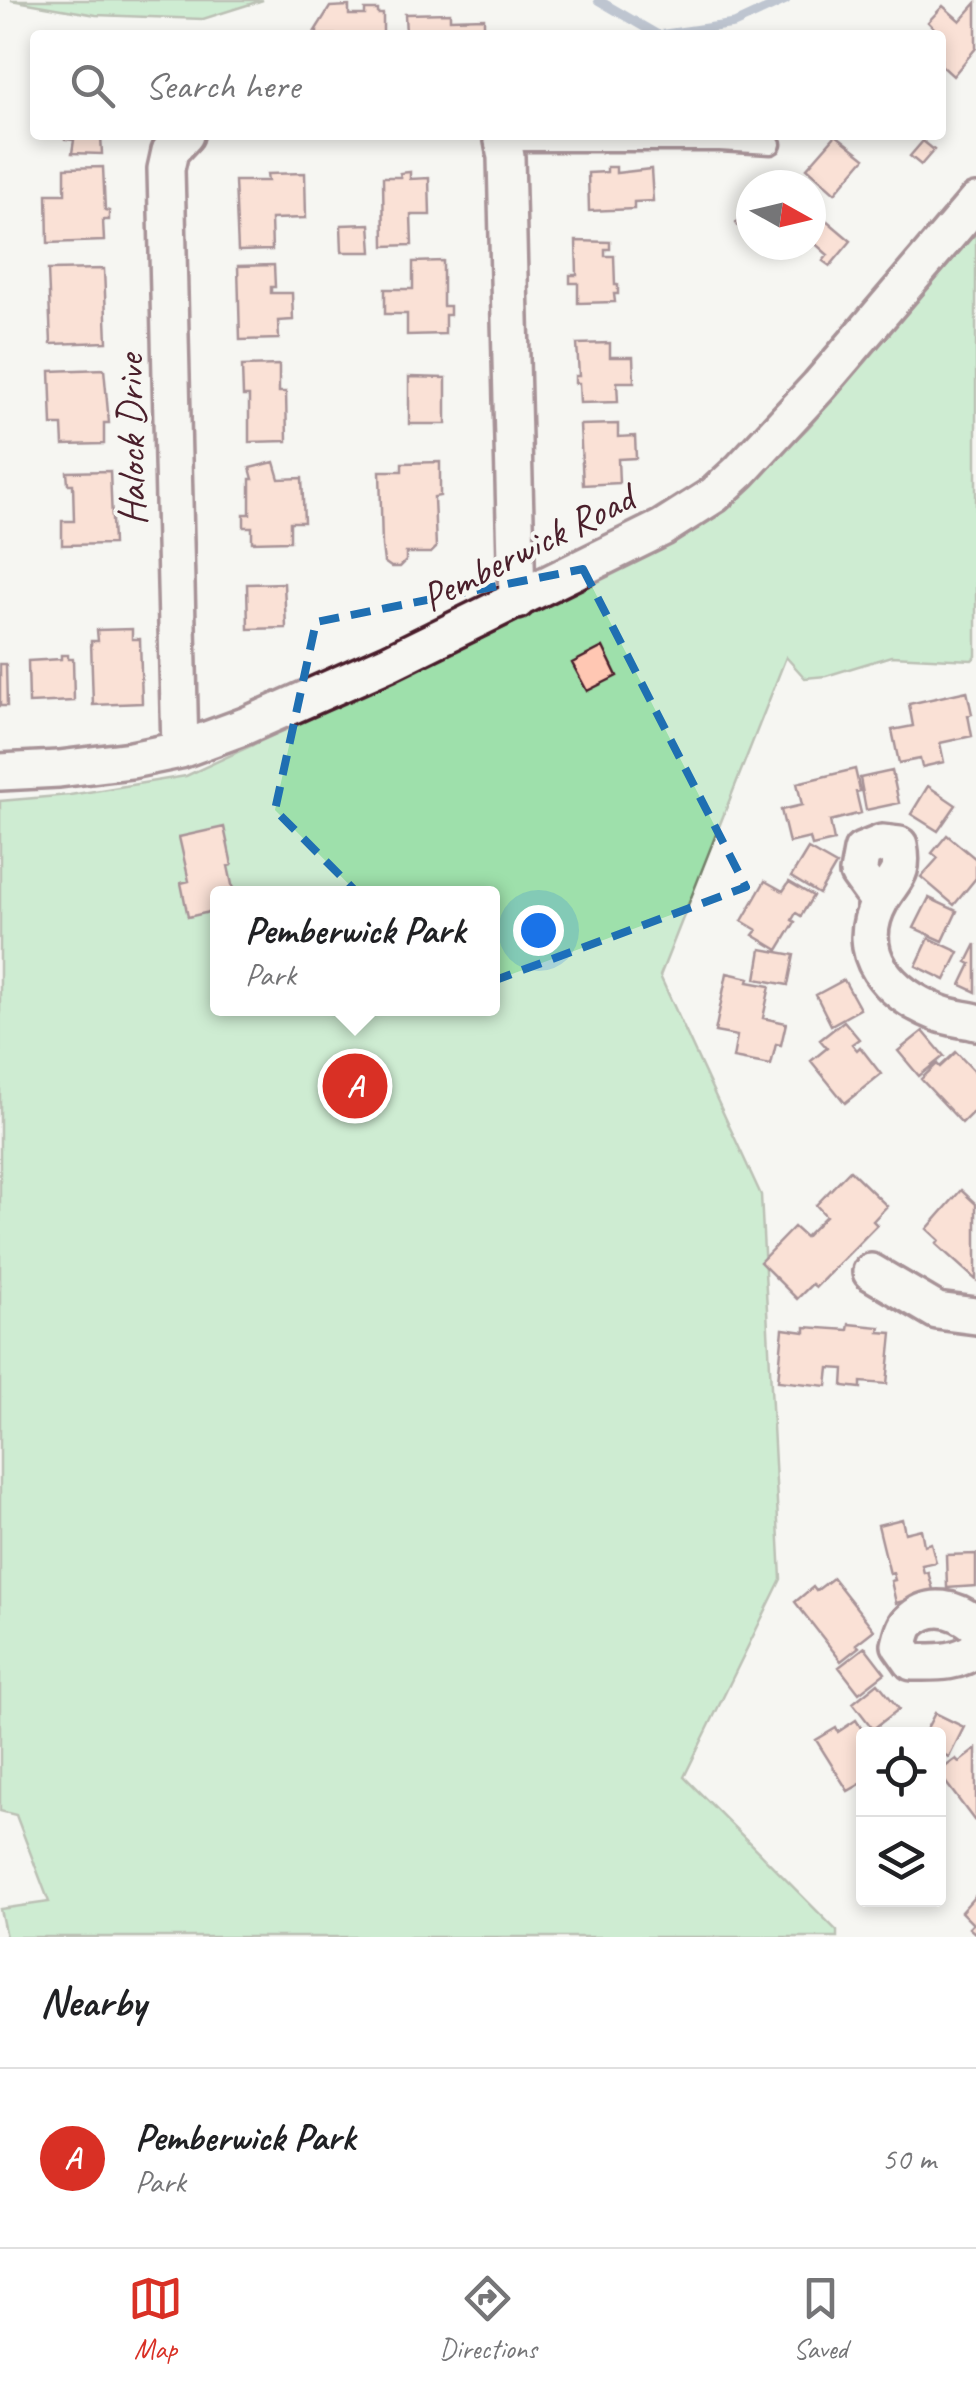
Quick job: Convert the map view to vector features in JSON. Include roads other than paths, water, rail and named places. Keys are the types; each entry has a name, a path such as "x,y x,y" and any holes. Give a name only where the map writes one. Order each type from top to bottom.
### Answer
{"street":[{"name":"Halock Drive","path":"180,140 170,151 166,169 180,750"},
{"path":"503,140 517,601"},
{"name":"Pemberwick Road","path":"0,772 59,769 180,750 352,679 662,528 714,494 740,471 819,386 976,202"},
{"path":"879,902 870,930 870,957 882,973 908,998 940,1014 976,1022"},
{"path":"872,1272 936,1311 976,1316"},
{"path":"976,1625 961,1612 930,1608 906,1624 900,1645 912,1662 939,1662 968,1656 976,1649"}],"lane":[{"path":"720,140 771,144"}],"waterway":[{"path":"598,0 649,30"},
{"path":"693,30 734,24 786,0"}],"place":[{"name":"Pemberwick Park","path":"355,1086"}]}
